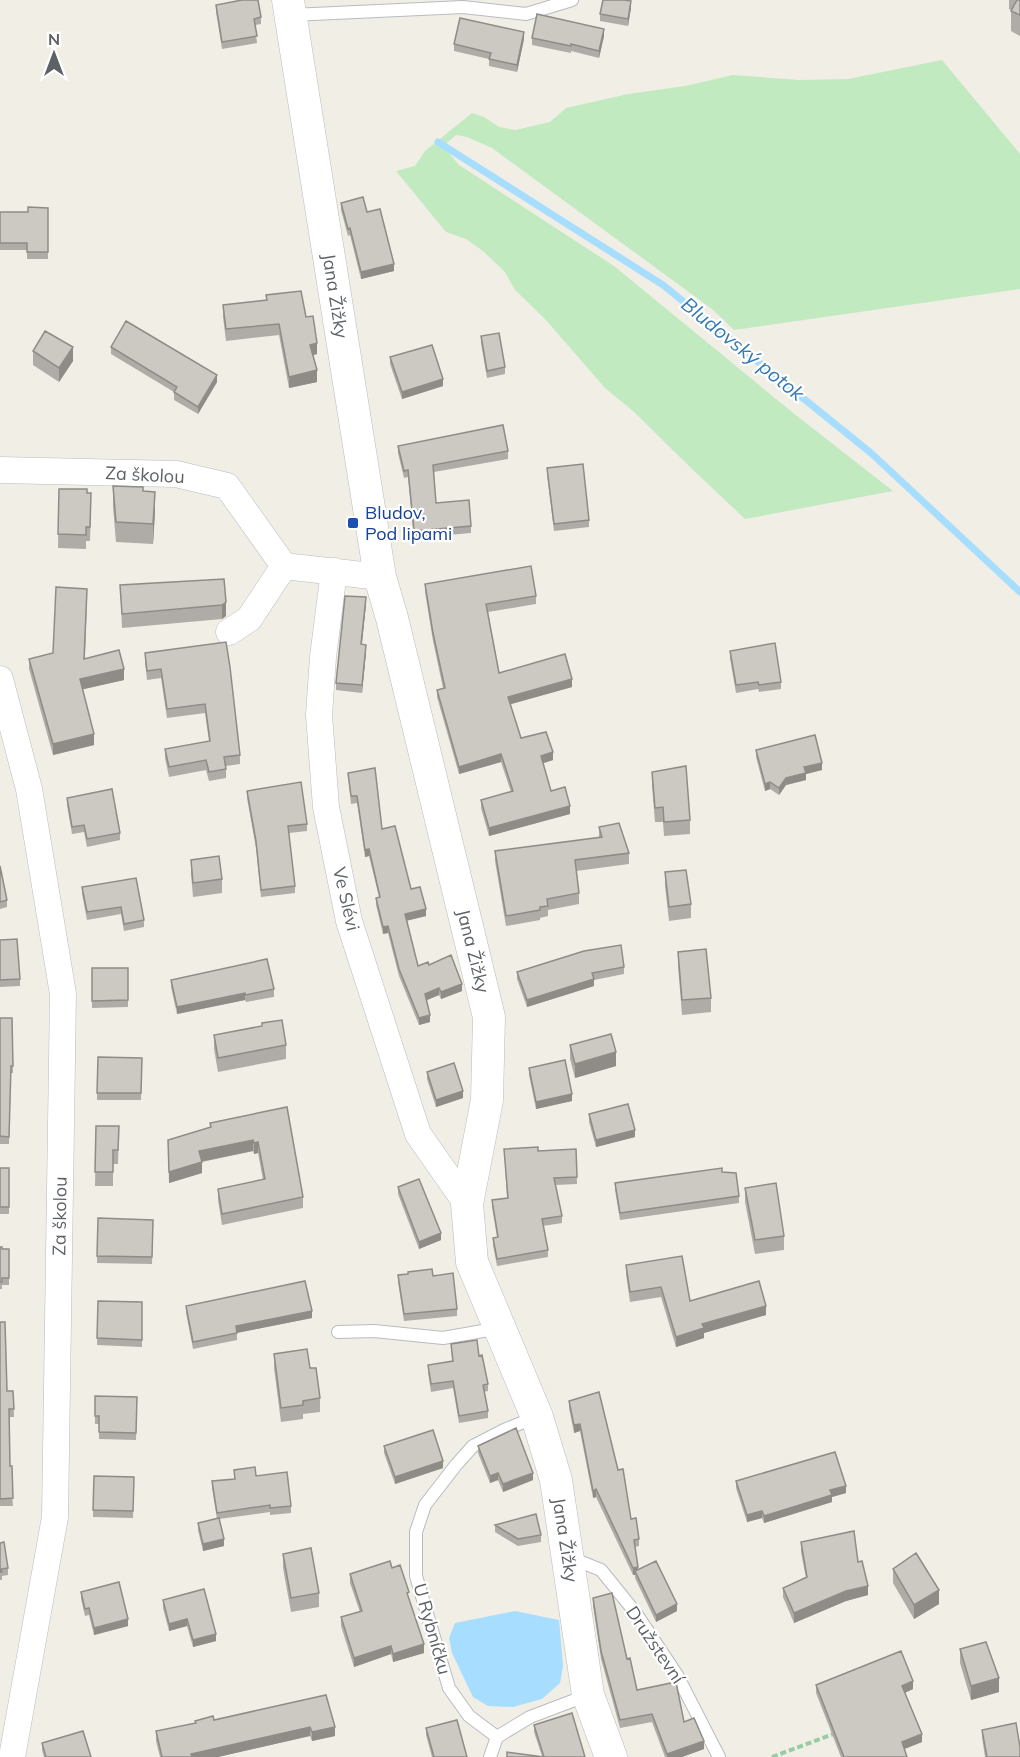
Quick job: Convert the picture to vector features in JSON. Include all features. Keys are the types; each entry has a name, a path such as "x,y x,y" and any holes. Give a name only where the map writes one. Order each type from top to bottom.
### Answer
{"street":[{"name":"Jana Žižky","path":"289,8 380,577 489,1017 486,1100 467,1204 472,1262 537,1417 556,1480 588,1695 611,1757"},
{"name":"Za školou","path":"0,470 176,474 227,486 284,566"},
{"path":"229,632 249,619 284,566 380,577"},
{"name":"Ve Slévi","path":"334,572 323,657 319,715 326,807 349,921 418,1134 467,1204"},
{"name":"Za školou","path":"0,679 29,789 63,994 55,1517 12,1757"}],"lane":[{"path":"289,8 463,7 526,14 572,0"},
{"path":"338,1332 374,1331 443,1338 501,1328"},
{"name":"U Rybníčku","path":"497,1737 469,1716 449,1688 416,1576 416,1532 425,1505 473,1446 537,1417"},
{"name":"Družstevní","path":"568,1557 601,1570 635,1612 677,1675 719,1757"},
{"path":"490,1757 497,1737 530,1717 588,1695"}],"path":[{"path":"772,1757 846,1730"}],"green space":[{"path":"942,60 1020,154 1020,289 734,330 712,309 492,148 467,137 456,135 443,146 459,165 614,266 792,412 893,491 745,519 633,411 605,388 545,319 515,290 505,272 483,251 466,239 446,232 396,171 415,166 425,151 472,113 484,117 499,127 515,130 550,122 566,108 733,75 799,80 848,79"}],"water":[{"path":"515,1611 559,1620 563,1666 560,1683 542,1699 513,1707 488,1706 473,1697 452,1653 449,1638 455,1623"}],"building":[{"path":"242,0 258,0 261,17 254,19 257,36 222,42 216,5"},
{"path":"603,0 631,1 628,19 600,14"},
{"path":"1017,0 1020,0 1020,15 1011,11"},
{"path":"537,14 604,29 599,51 532,38"},
{"path":"460,18 524,32 517,65 489,59 491,53 454,44"},
{"path":"363,197 367,212 380,209 394,264 361,272 341,203"},
{"path":"28,207 48,208 48,252 27,252 27,243 0,243 0,212 28,212"},
{"path":"301,291 306,317 313,316 317,343 310,345 317,370 289,377 279,324 226,329 223,305 267,300 266,295"},
{"path":"126,321 217,375 198,407 174,392 177,387 111,347"},
{"path":"45,331 73,347 59,368 33,351"},
{"path":"499,333 505,367 487,371 481,336"},
{"path":"432,345 443,379 402,392 390,357"},
{"path":"503,425 508,451 433,465 436,503 469,500 471,526 414,531 408,470 404,471 398,446"},
{"path":"583,464 589,520 554,524 547,468"},
{"path":"113,486 143,487 143,491 155,492 153,524 116,522"},
{"path":"59,489 87,489 87,493 91,493 90,527 86,527 86,535 58,534"},
{"path":"531,566 536,596 486,604 499,673 565,654 572,679 508,697 521,738 546,732 553,752 541,756 551,791 565,787 570,806 489,828 481,800 513,791 501,754 459,767 437,690 445,688 425,584"},
{"path":"224,579 226,602 222,605 122,614 120,585"},
{"path":"56,587 87,589 84,659 119,650 124,669 80,679 94,734 53,744 29,659 53,653"},
{"path":"345,596 366,597 361,644 366,645 362,685 336,683"},
{"path":"226,642 240,755 224,757 226,769 209,772 206,760 169,767 165,749 210,741 205,704 167,709 161,669 147,671 145,653"},
{"path":"775,643 781,682 736,685 730,651"},
{"path":"815,735 822,763 804,767 806,773 786,778 779,788 770,782 765,784 756,750"},
{"path":"686,766 690,820 664,822 663,807 655,808 652,772"},
{"path":"375,768 382,829 395,826 411,889 420,887 426,909 405,914 418,966 428,962 429,965 451,955 462,984 441,992 439,988 425,994 430,1015 419,1018 399,969 388,926 383,927 376,898 380,897 369,849 365,850 357,796 351,796 348,773"},
{"path":"301,782 307,824 288,826 295,886 261,890 256,841 247,791"},
{"path":"112,789 120,833 87,839 84,825 72,827 67,798"},
{"path":"619,823 629,853 575,860 579,893 547,899 548,906 540,907 540,910 506,916 495,851 602,837 599,827"},
{"path":"219,856 222,879 193,883 191,860"},
{"path":"0,866 7,900 0,902"},
{"path":"686,870 691,904 669,907 665,872"},
{"path":"136,878 144,920 124,924 121,907 87,912 82,887"},
{"path":"17,939 20,979 0,980 0,940"},
{"path":"621,945 624,967 592,973 594,979 527,1000 517,972 584,951"},
{"path":"706,949 711,998 682,1000 678,952"},
{"path":"267,959 274,989 177,1007 171,980"},
{"path":"92,968 128,968 128,1000 92,1001"},
{"path":"0,1018 12,1018 13,1066 11,1066 9,1137 0,1136"},
{"path":"282,1020 286,1045 218,1058 214,1035"},
{"path":"611,1034 616,1052 575,1064 570,1045"},
{"path":"98,1057 142,1058 141,1093 97,1093"},
{"path":"565,1060 572,1094 536,1102 529,1068"},
{"path":"454,1063 463,1091 436,1100 427,1072"},
{"path":"628,1104 635,1130 596,1140 589,1114"},
{"path":"287,1107 303,1197 222,1214 218,1189 265,1179 258,1142 254,1143 253,1140 199,1151 202,1162 169,1172 168,1140 211,1127 210,1123"},
{"path":"96,1126 119,1126 118,1150 113,1150 113,1172 95,1172"},
{"path":"538,1147 538,1151 576,1149 577,1177 554,1178 562,1216 542,1219 548,1250 497,1259 493,1238 498,1237 492,1200 508,1198 504,1149"},
{"path":"0,1168 9,1168 9,1207 0,1207"},
{"path":"722,1168 722,1172 736,1173 739,1196 620,1213 615,1183"},
{"path":"419,1179 441,1233 419,1242 398,1187"},
{"path":"776,1183 784,1236 755,1240 745,1188"},
{"path":"98,1218 153,1220 152,1257 97,1256"},
{"path":"0,1247 9,1249 9,1278 2,1278 2,1282 0,1282"},
{"path":"682,1256 690,1301 759,1281 766,1306 702,1324 704,1328 676,1337 661,1287 630,1292 626,1265"},
{"path":"432,1269 433,1276 453,1273 457,1309 404,1314 398,1275"},
{"path":"305,1281 312,1311 236,1326 237,1333 193,1342 186,1306"},
{"path":"98,1301 142,1302 142,1340 97,1338"},
{"path":"0,1322 5,1322 7,1391 13,1391 14,1409 9,1409 13,1498 0,1499"},
{"path":"477,1340 479,1356 482,1355 488,1384 483,1385 488,1411 459,1416 453,1381 431,1384 428,1365 453,1361 451,1344"},
{"path":"307,1349 310,1368 316,1368 320,1398 303,1401 303,1405 281,1408 274,1354"},
{"path":"599,1392 618,1470 623,1469 631,1519 636,1518 639,1539 634,1540 638,1567 633,1568 596,1489 593,1491 580,1424 574,1425 569,1401"},
{"path":"95,1396 137,1397 136,1433 99,1432 99,1416 95,1416"},
{"path":"516,1428 533,1473 503,1484 498,1473 490,1476 478,1446"},
{"path":"433,1430 443,1461 395,1477 384,1446"},
{"path":"835,1452 846,1486 830,1490 832,1495 764,1516 762,1511 747,1515 736,1481"},
{"path":"255,1467 256,1476 287,1472 291,1506 270,1508 270,1505 217,1513 212,1481 235,1479 234,1470"},
{"path":"94,1476 134,1477 133,1511 93,1510"},
{"path":"536,1514 541,1535 518,1539 495,1525"},
{"path":"219,1518 224,1539 203,1544 198,1523"},
{"path":"854,1531 858,1562 862,1561 868,1586 846,1591 794,1613 783,1588 807,1577 801,1542"},
{"path":"4,1542 8,1568 1,1569 2,1572 0,1572 0,1543"},
{"path":"311,1548 319,1593 291,1598 283,1554"},
{"path":"916,1553 939,1590 914,1605 893,1569"},
{"path":"390,1561 392,1568 400,1565 424,1644 393,1654 391,1646 354,1658 341,1617 362,1611 350,1574"},
{"path":"656,1561 677,1604 656,1615 635,1571"},
{"path":"119,1582 128,1619 94,1628 89,1608 85,1609 81,1592"},
{"path":"204,1589 216,1634 193,1640 187,1619 169,1624 163,1600"},
{"path":"612,1593 627,1659 630,1658 637,1690 676,1682 684,1722 694,1718 704,1741 667,1754 652,1714 620,1720 601,1651 593,1598"},
{"path":"986,1642 999,1678 971,1686 960,1649"},
{"path":"901,1651 913,1681 902,1686 922,1734 902,1742 907,1757 844,1757 816,1685"},
{"path":"326,1695 335,1727 312,1732 310,1727 191,1754 192,1757 162,1757 156,1731 196,1723 195,1721 213,1716 214,1720"},
{"path":"572,1713 585,1757 544,1757 534,1725"},
{"path":"457,1720 467,1757 434,1757 426,1728"},
{"path":"1016,1723 1020,1757 987,1757 982,1730"},
{"path":"83,1731 91,1757 46,1757 42,1743"},
{"path":"507,1752 544,1757 507,1757"}],"waterway":[{"name":"Bludovský potok","path":"438,142 663,285 871,453 1020,592"}],"place":[{"name":"Bludov, Pod lipami","path":"353,523"}]}
